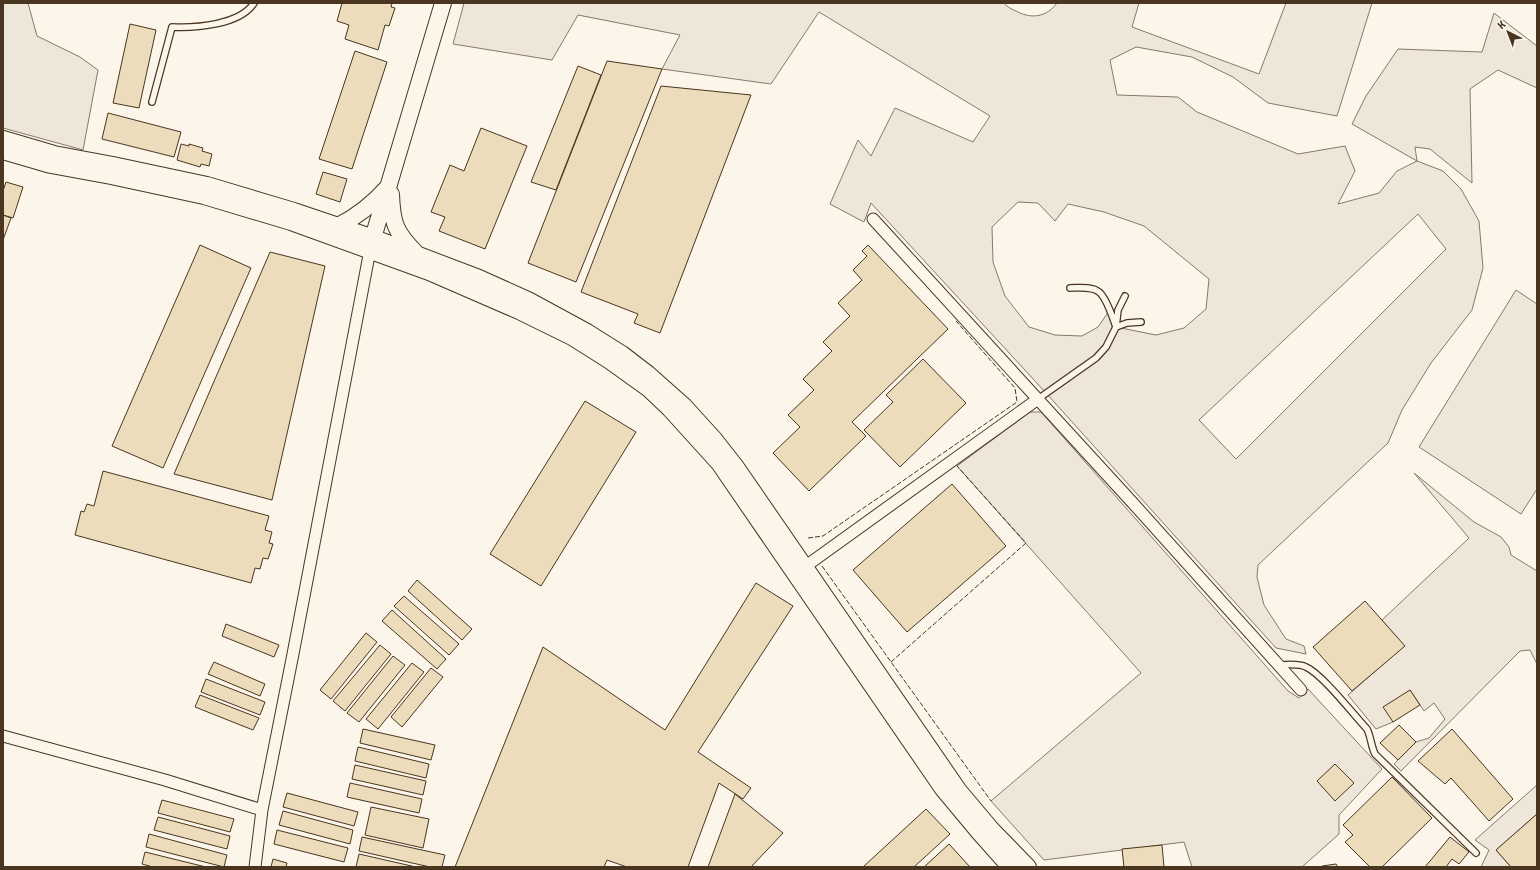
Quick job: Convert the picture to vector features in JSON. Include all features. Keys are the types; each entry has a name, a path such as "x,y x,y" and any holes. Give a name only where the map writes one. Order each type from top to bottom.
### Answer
{"main road":[{"path":"372,244 443,3"},
{"path":"3,139 54,154 207,185 294,210 338,226 429,272 532,317 588,346 631,375 670,409 708,449 800,570 959,791 1028,867"},
{"path":"3,151 51,165 204,196 291,222 372,244 417,254 479,278 528,300 587,332 622,354 648,374 684,406 714,439 736,467 800,570 943,789 974,827 1010,867"},
{"path":"338,226 370,206 390,185"},
{"path":"390,185 391,211 394,225 402,238 417,254"}],"street":[{"path":"873,218 1301,690"},
{"path":"255,867 262,810 372,244"},
{"path":"800,570 1038,399"},
{"path":"3,736 165,780 262,810"}],"lane":[{"path":"152,102 172,27 213,24 238,16 249,10 254,3"},
{"path":"1070,288 1088,288 1098,291 1103,297 1116,326"},
{"path":"1038,399 1096,358 1106,347 1116,326 1118,310 1125,296"},
{"path":"1116,326 1127,323 1141,322"},
{"path":"1278,664 1305,667 1317,674 1367,729 1375,754 1476,853"}],"shaded area":[{"path":"3,3 28,3 37,36 80,57 98,70 83,150 3,128"},
{"path":"464,3 1004,3 1018,12 1029,16 1034,16 1044,14 1053,8 1057,3 1139,3 1132,27 1259,74 1286,3 1372,3 1337,116 1268,103 1233,77 1192,57 1136,47 1110,60 1117,95 1178,97 1197,112 1298,154 1345,146 1355,171 1338,204 1379,193 1397,171 1417,161 1443,171 1461,189 1479,221 1483,268 1472,310 1431,363 1402,410 1388,443 1258,565 1257,577 1264,605 1286,639 1304,646 1306,654 1276,648 1046,393 871,203 864,222 830,204 858,140 871,156 895,108 973,142 990,116 819,12 771,84 662,69 680,35 578,15 552,60 453,44","holes":["1018,202 1038,203 1055,221 1068,204 1104,212 1144,226 1209,279 1206,309 1184,328 1156,335 1116,327 1109,311 1098,327 1082,336 1055,335 1029,327 1005,296 993,262 992,227","1418,214 1446,249 1236,459 1199,420"]},
{"path":"1494,13 1537,46 1537,88 1498,70 1470,89 1472,183 1430,149 1415,147 1417,161 1352,124 1366,96 1398,49 1482,52"},
{"path":"1516,290 1537,304 1537,489 1521,514 1419,447"},
{"path":"1030,412 1041,412 1288,691 1299,698 1308,689 1382,769 1339,815 1339,834 1302,867 1192,867 1184,842 1044,860 991,801 1141,673 957,466"},
{"path":"1414,473 1474,522 1501,537 1509,547 1511,555 1537,571 1537,664 1530,650 1520,651 1401,771 1394,764 1416,742 1429,738 1445,719 1434,703 1424,711 1410,690 1393,722 1376,729 1348,695 1404,646 1382,620 1469,538"},
{"path":"1537,785 1537,814 1496,850 1511,867 1481,867 1489,850 1475,840"}],"building":[{"path":"342,3 392,3 391,7 395,8 389,26 385,25 378,50 345,39 349,25 337,21"},
{"path":"130,24 156,30 139,108 113,103"},
{"path":"355,51 387,62 352,169 319,159"},
{"path":"607,61 662,69 576,282 528,263"},
{"path":"578,66 601,75 556,190 531,182"},
{"path":"661,86 751,95 660,333 634,323 638,314 581,292"},
{"path":"108,113 181,132 174,157 102,139"},
{"path":"481,128 527,146 485,249 439,231 445,217 431,212 450,165 464,171"},
{"path":"181,144 189,146 189,144 203,148 202,151 212,154 209,166 201,164 200,167 177,160"},
{"path":"323,172 347,179 340,202 316,194"},
{"path":"6,182 23,187 13,218 3,215 3,191"},
{"path":"3,215 11,218 3,240"},
{"path":"200,245 251,268 163,468 112,446"},
{"path":"868,245 948,329 852,422 866,436 809,491 773,453 800,427 788,415 814,390 803,379 832,351 823,342 850,316 838,303 862,280 853,270 867,256 862,251"},
{"path":"270,252 325,266 272,500 174,474"},
{"path":"923,359 966,403 900,467 864,430 893,402 886,395"},
{"path":"585,401 636,432 541,586 490,554"},
{"path":"103,471 269,516 265,530 272,532 269,543 273,544 268,559 263,558 260,569 255,568 251,583 75,535 81,511 84,512 87,504 94,506"},
{"path":"952,484 1006,546 907,632 853,570"},
{"path":"417,580 472,629 462,640 408,591"},
{"path":"756,583 793,606 698,752 751,788 743,799 719,783 688,867 627,867 607,860 604,867 455,867 543,647 665,730"},
{"path":"404,596 459,644 449,655 394,606"},
{"path":"1365,601 1405,646 1352,691 1313,647"},
{"path":"392,610 446,659 437,669 382,621"},
{"path":"226,624 279,645 274,657 222,636"},
{"path":"366,633 377,642 331,699 320,690"},
{"path":"380,645 391,654 345,711 333,701"},
{"path":"393,656 405,665 359,722 347,713"},
{"path":"214,662 265,684 260,696 208,674"},
{"path":"412,663 424,672 378,729 366,719"},
{"path":"431,668 443,677 402,727 391,717"},
{"path":"206,679 265,702 260,715 201,692"},
{"path":"1410,690 1420,705 1393,722 1383,707"},
{"path":"200,695 259,718 253,730 195,707"},
{"path":"1399,725 1416,742 1398,760 1380,743"},
{"path":"363,729 435,745 431,760 360,743"},
{"path":"1452,729 1513,799 1489,821 1451,778 1445,784 1418,761"},
{"path":"358,747 429,764 426,778 355,761"},
{"path":"1335,764 1354,783 1335,801 1317,781"},
{"path":"355,765 426,781 423,795 352,779"},
{"path":"1392,777 1432,818 1382,867 1370,867 1345,842 1353,835 1343,825"},
{"path":"350,783 422,799 419,813 347,797"},
{"path":"287,793 358,812 354,826 283,807"},
{"path":"735,794 783,833 751,867 708,867"},
{"path":"162,800 234,819 230,832 158,813"},
{"path":"371,807 429,819 423,848 365,835"},
{"path":"926,809 950,834 914,867 863,867"},
{"path":"283,811 353,830 350,844 279,825"},
{"path":"1537,814 1537,867 1511,867 1496,850"},
{"path":"158,817 230,836 227,849 154,830"},
{"path":"277,830 348,848 344,862 274,844"},
{"path":"149,834 227,855 224,867 146,847"},
{"path":"362,837 445,855 442,867 430,867 359,851"},
{"path":"1450,837 1469,852 1459,864 1452,859 1446,867 1425,867"},
{"path":"949,844 970,867 924,867"},
{"path":"1162,845 1164,867 1124,867 1122,849"},
{"path":"145,852 206,867 153,867 142,864"},
{"path":"359,854 416,867 356,867"},
{"path":"273,859 287,863 286,867 271,867"},
{"path":"1336,864 1338,867 1321,867 1322,866"}],"fence":[{"path":"808,538 823,536 1017,402 1015,388 956,321"},
{"path":"891,662 1026,543 957,466"},
{"path":"822,566 991,801"}]}
